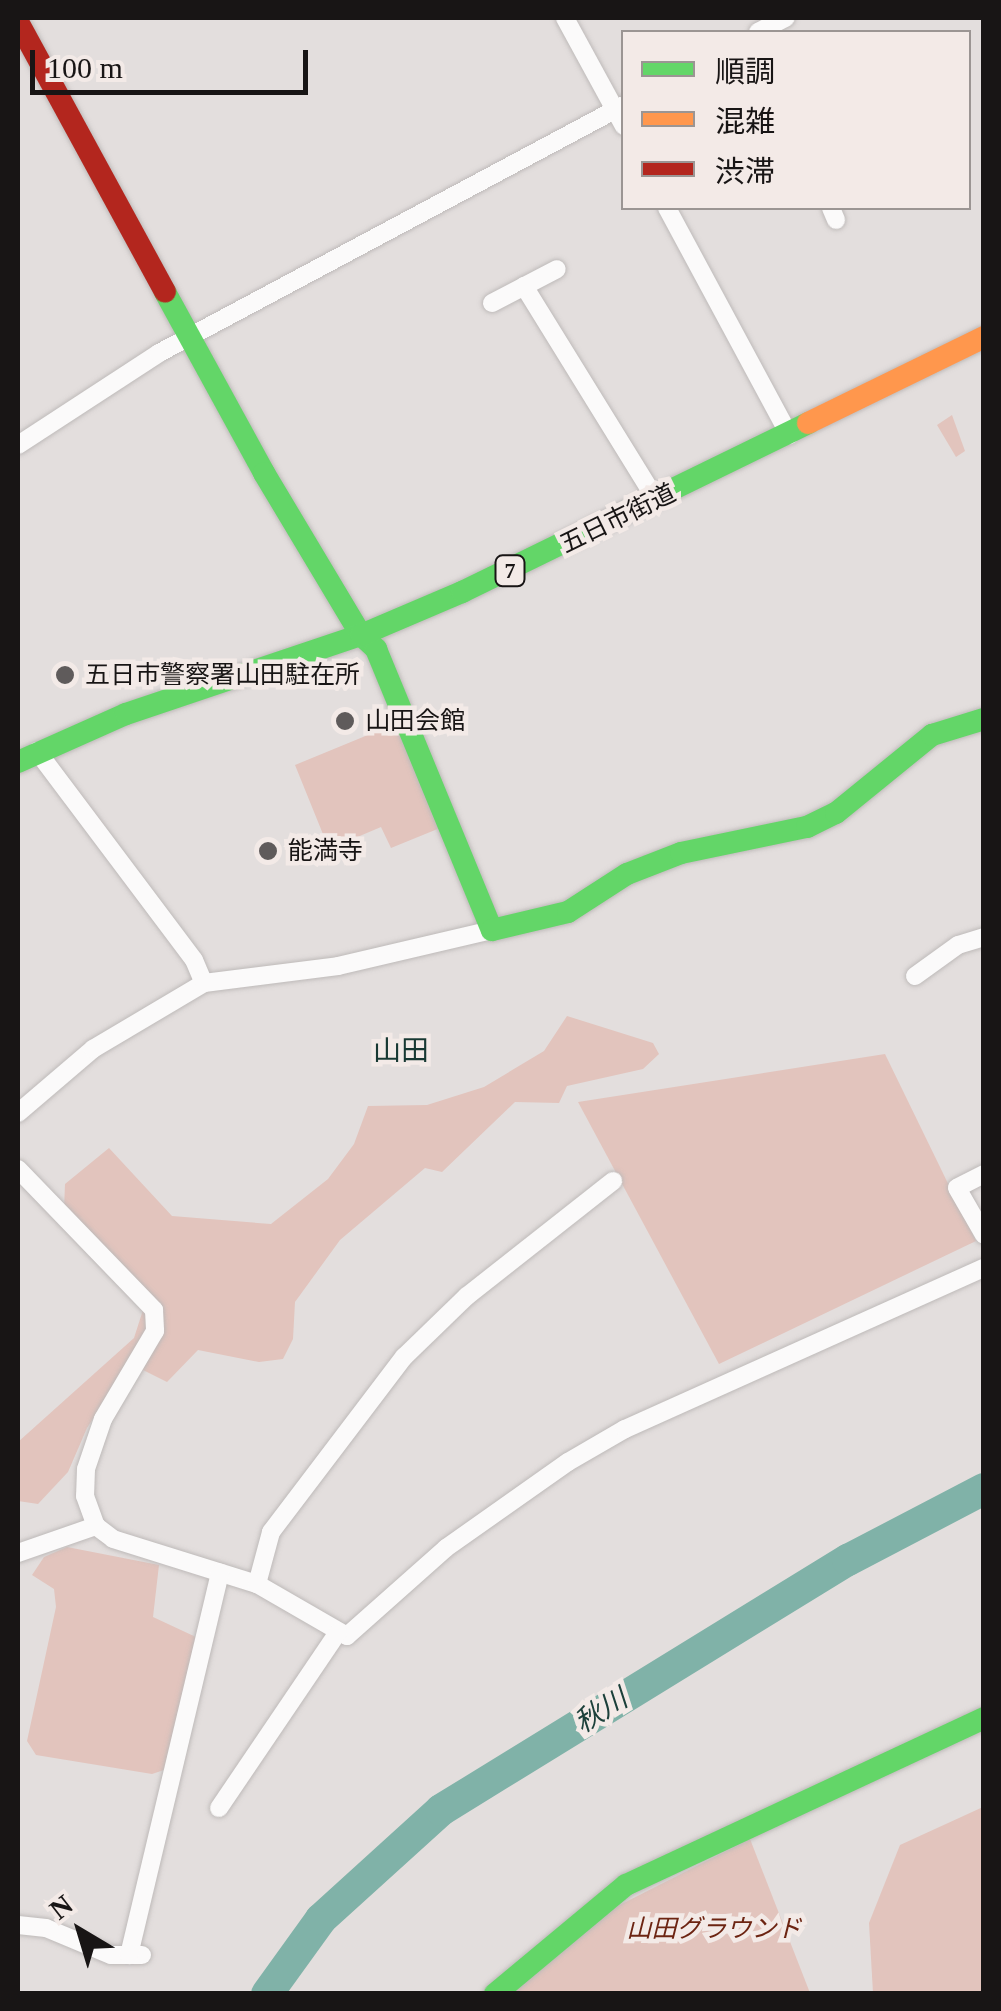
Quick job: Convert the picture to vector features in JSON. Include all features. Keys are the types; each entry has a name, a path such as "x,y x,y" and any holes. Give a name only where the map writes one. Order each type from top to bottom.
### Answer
{"street":[{"path":"18,445 187,337 620,114 565,18"},
{"path":"762,30 786,18"},
{"path":"18,22 187,337 361,635 376,649 492,930"},
{"path":"668,210 789,435"},
{"path":"492,303 557,269"},
{"path":"524,286 656,500"},
{"name":"五日市街道","path":"27,757 126,714 361,635 656,500 984,337"},
{"path":"18,1113 93,1049 204,984 338,966 568,912 627,874 681,853 807,827 836,813 932,735 984,719"},
{"path":"27,757 194,960 204,984"},
{"path":"916,976 958,945 984,937"},
{"path":"18,1169 154,1310 155,1331 103,1419 86,1469 85,1496 96,1526 112,1539 258,1584 338,1632 354,1636 446,1548 626,1429 984,1268"},
{"path":"984,1174 956,1188 984,1235"},
{"path":"258,1584 272,1532 404,1357 467,1296 613,1180"},
{"path":"18,1553 96,1526"},
{"path":"18,1925 136,1955 220,1573"},
{"path":"219,1808 338,1632"},
{"path":"495,1994 626,1885 984,1718"}],"green space":[{"path":"952,415 965,451 956,457 937,425"},
{"path":"397,723 440,828 391,848 381,827 329,849 295,765"},
{"path":"567,1016 653,1043 659,1054 643,1069 567,1086 559,1103 515,1102 442,1172 425,1168 340,1240 295,1302 293,1339 283,1359 259,1362 198,1350 167,1382 129,1363 87,1428 68,1472 38,1504 18,1501 18,1442 134,1338 143,1310 64,1209 65,1184 109,1148 172,1216 271,1224 328,1179 354,1144 368,1106 427,1105 484,1087 544,1051"},
{"path":"885,1054 976,1241 719,1364 578,1102"},
{"path":"67,1547 159,1565 153,1617 198,1638 170,1768 152,1774 36,1755 27,1741 56,1607 54,1589 32,1575 44,1557"},
{"path":"983,1807 983,1993 873,1993 869,1923 900,1845"},
{"name":"山田グラウンド","path":"750,1839 810,1993 512,1994 592,1919"}],"waterway":[{"name":"秋川","path":"267,1994 321,1919 441,1810 848,1560 984,1489"}],"traffic: fast":[{"path":"165,292 264,473 361,635 376,649 492,930 568,912 627,874 681,853 807,827 836,813 932,735 984,719"},
{"path":"18,762 126,714 361,635 462,592 808,423"},
{"path":"495,1994 626,1885 984,1718"}],"traffic: slow":[{"path":"808,423 984,337"}],"traffic: jam":[{"path":"18,22 165,292"}],"place":[{"name":"五日市警察署山田駐在所","path":"65,675"},
{"name":"山田会館","path":"345,721"},
{"name":"能満寺","path":"268,851"}],"district":[{"name":"山田","path":"401,1051"}]}
